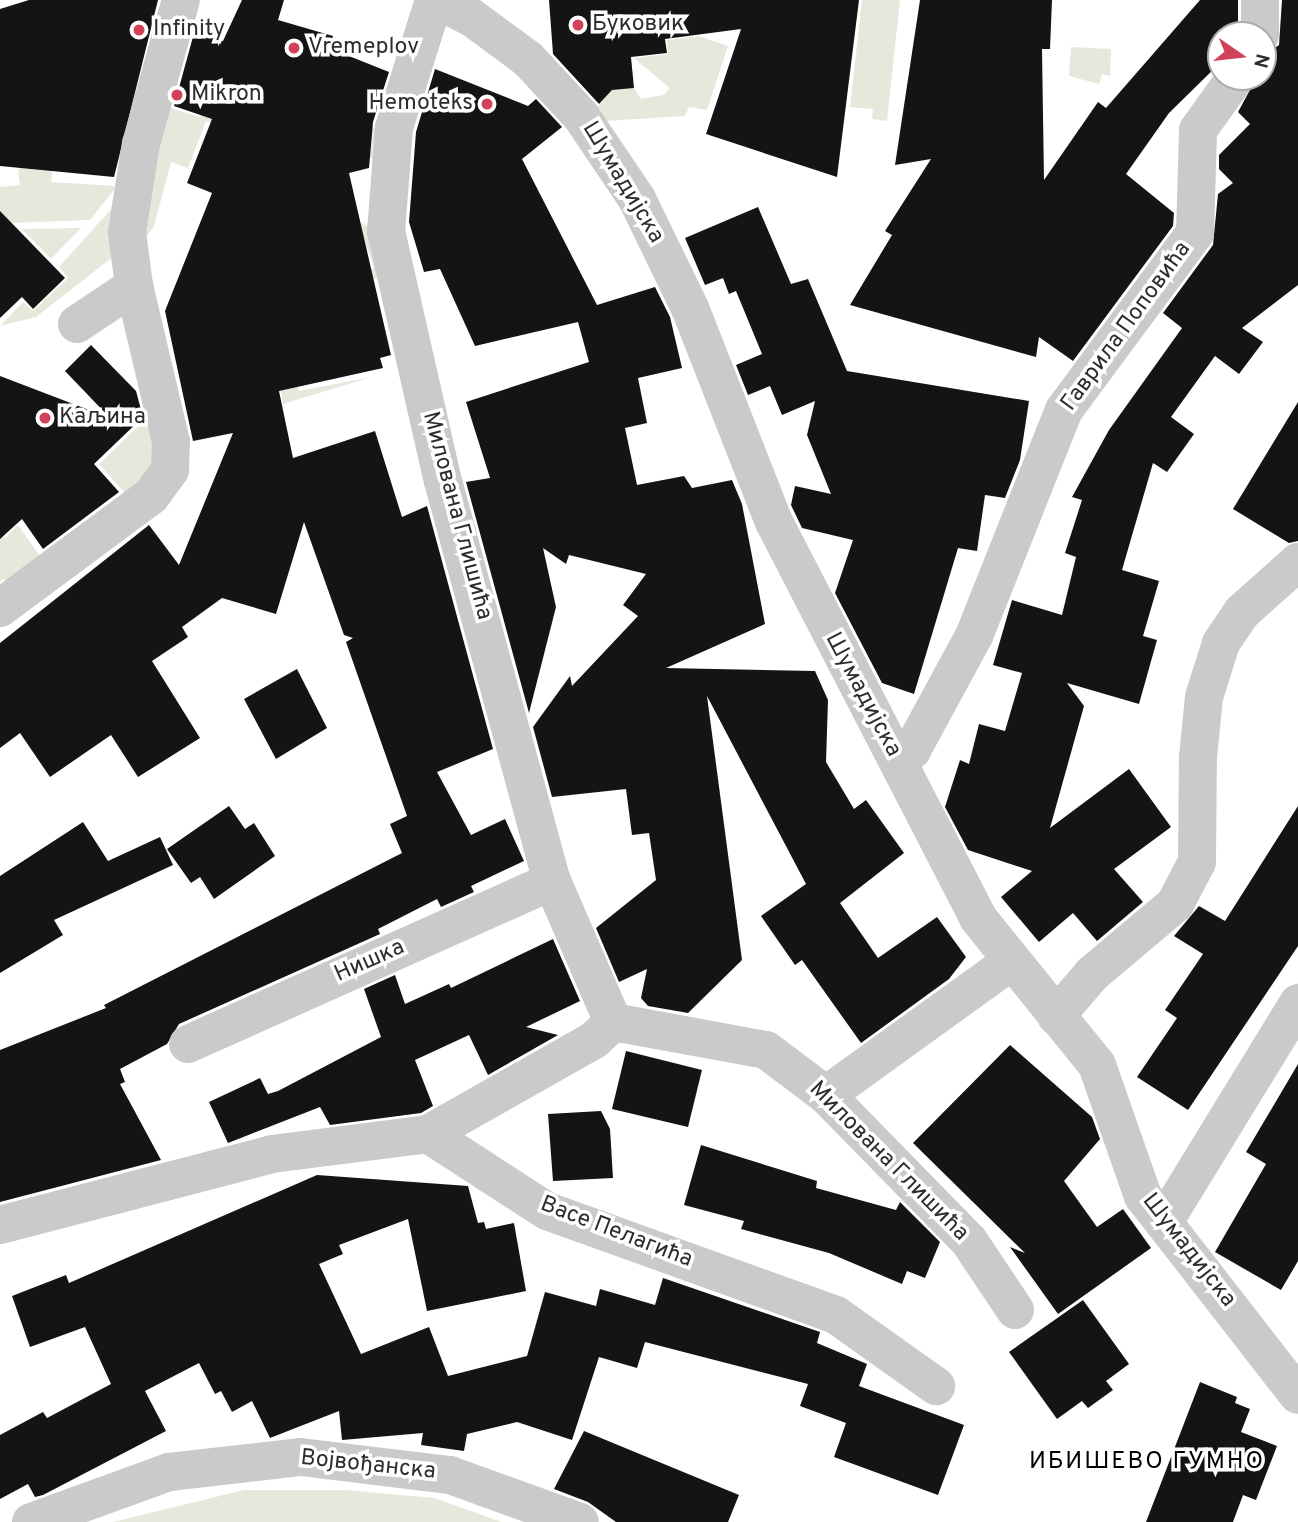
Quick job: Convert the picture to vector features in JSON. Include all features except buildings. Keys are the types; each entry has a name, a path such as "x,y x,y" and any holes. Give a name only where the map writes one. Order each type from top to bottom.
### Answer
{"street":[{"path":"0,608 151,496 170,470 171,442 134,286 127,232 131,194 181,0"},
{"name":"Шумадијска","path":"436,0 471,17 528,59 581,116 637,199 690,308 774,522 978,918 1009,963 1056,1016 1108,1086 1136,1183 1164,1222 1294,1376"},
{"name":"Милована Глишића","path":"436,0 394,128 385,226 443,481 552,881 613,1022 766,1050 826,1094 969,1241 1015,1310"},
{"path":"1259,21 1260,0"},
{"name":"Гаврила Поповића","path":"895,755 912,750 974,636 1064,410 1195,233 1198,130 1226,91"},
{"path":"77,324 134,286"},
{"path":"1056,1016 1092,974 1175,904 1197,862 1198,757 1205,697 1220,643 1242,612 1298,562"},
{"name":"Нишка","path":"188,1044 552,881"},
{"path":"826,1094 1009,963"},
{"path":"1164,1222 1298,1003"},
{"path":"0,1225 272,1154 428,1134 594,1040 613,1022"},
{"name":"Васе Пелагића","path":"428,1134 547,1211 836,1315 936,1386"},
{"name":"Војвођанска","path":"31,1522 169,1472 301,1457 450,1475 580,1522"}],"shaded area":[{"path":"862,0 900,0 887,121 872,119 873,109 850,107"},
{"path":"699,36 728,46 707,110 689,107 685,116 605,121 595,110 612,90 634,88 641,99 663,95 670,88 634,58 668,54 667,40"},
{"path":"1071,47 1111,49 1110,76 1102,74 1099,84 1069,76"},
{"path":"214,76 296,107 381,130 376,160 289,126 280,150 206,121 188,168 171,162 154,226 145,239 164,106 200,117"},
{"path":"40,162 53,166 51,182 115,186 114,190 90,220 9,223 0,232 0,187 20,185 18,169"},
{"path":"113,207 114,256 36,317 0,326 23,302 33,311 68,278 59,267"},
{"path":"358,222 375,230 382,277 353,285 358,306 285,323 299,391 371,377 283,404 270,317 233,316 254,263 274,315 374,268"},
{"path":"81,228 51,259 22,229"},
{"path":"151,414 157,450 149,472 125,493 99,464"},
{"path":"18,525 42,559 9,585 4,579 0,582 0,533 5,538"},
{"path":"244,1490 346,1490 434,1498 502,1522 113,1522"}],"place":[{"name":"Буковик","path":"578,25"},
{"name":"Infinity","path":"139,30"},
{"name":"Vremeplov","path":"294,48"},
{"name":"Mikron","path":"177,95"},
{"name":"Hemoteks","path":"487,104"},
{"name":"Каљина","path":"45,418"}],"district":[{"name":"ИБИШЕВО ГУМНО","path":"1147,1463"}]}
